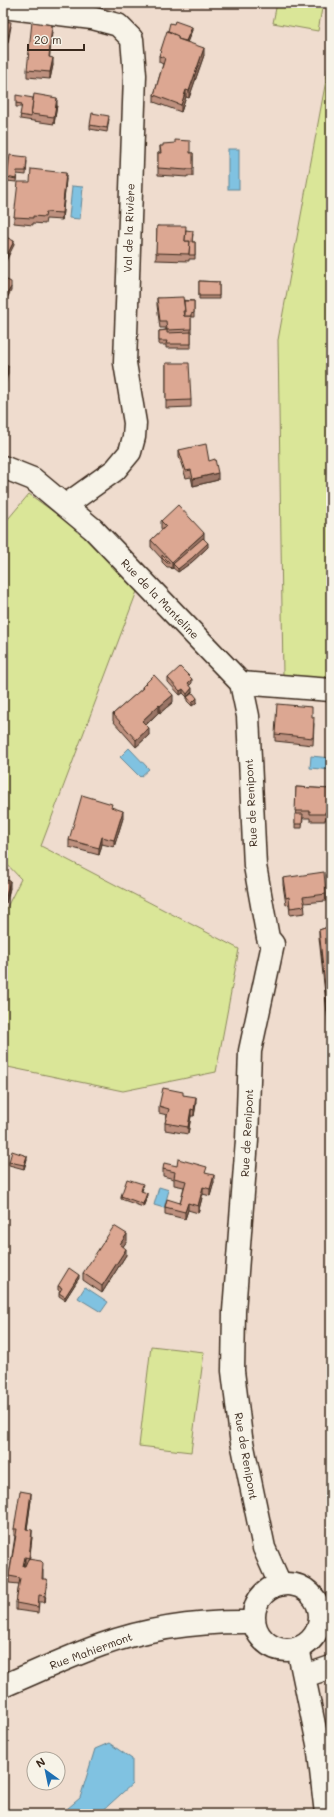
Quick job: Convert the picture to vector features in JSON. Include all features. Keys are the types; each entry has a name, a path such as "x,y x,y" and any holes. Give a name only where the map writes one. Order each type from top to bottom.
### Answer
{"street":[{"name":"Val de la Rivière","path":"12,8 92,18 118,24 132,39 134,48 135,75 125,363 135,423 134,437 130,452 115,470 66,505"},
{"name":"Rue de la Manteline","path":"3,468 32,479 66,505 93,529 146,582 241,683"},
{"path":"241,683 331,690"},
{"name":"Rue de Renipont","path":"241,683 248,716 255,866 268,938 273,944 250,1051 247,1140 234,1311 233,1371 241,1437 264,1548 280,1584"},
{"path":"291,1583 302,1586 311,1593 317,1602 320,1613 320,1624 315,1634 308,1642 298,1648 289,1650 270,1646 262,1640 257,1632 254,1622 254,1610 259,1598 268,1589 280,1584 291,1583"},
{"name":"Rue Mahiermont","path":"3,1686 74,1656 129,1636 171,1627 220,1622 254,1622"},
{"path":"298,1648 318,1744 326,1814"},
{"path":"305,1676 331,1667"}],"green space":[{"path":"277,3 323,3 318,31 273,23"},
{"path":"331,53 331,679 283,676 278,340"},
{"path":"29,494 80,531 139,586 41,846 239,949 216,1072 123,1091 3,1066 3,915 21,879 3,860 3,525"},
{"path":"151,1346 204,1352 191,1452 139,1446"}],"water":[{"path":"228,149 239,149 239,189 228,189"},
{"path":"72,186 83,187 80,219 69,218"},
{"path":"129,748 149,769 140,777 120,757"},
{"path":"311,756 331,758 331,770 310,768"},
{"path":"159,1187 169,1190 164,1208 154,1205"},
{"path":"85,1287 108,1302 101,1312 78,1298"},
{"path":"109,1743 132,1759 132,1784 99,1814 61,1814 80,1798 95,1749"}],"building":[{"path":"3,21 11,22 8,39 3,38"},
{"path":"175,21 192,27 186,41 178,39 178,36 168,31 170,23 174,24"},
{"path":"32,22 52,25 49,57 53,58 50,72 27,70"},
{"path":"167,31 178,36 178,39 204,48 189,91 186,90 181,105 154,95 165,58 159,56"},
{"path":"34,94 57,98 54,117 31,114"},
{"path":"16,95 33,98 31,117 20,115 22,104 16,103"},
{"path":"92,113 109,116 107,128 90,125"},
{"path":"175,140 190,141 190,153 193,153 193,169 158,168 158,153 161,153 160,146 163,146 163,144 175,143"},
{"path":"10,155 27,157 26,171 17,171 16,179 7,177"},
{"path":"31,169 66,173 62,213 46,212 45,217 33,216 33,218 14,217 18,182 30,182"},
{"path":"157,226 186,226 185,241 190,241 189,254 156,253"},
{"path":"186,230 193,231 192,242 195,242 195,255 189,255 190,241 185,241"},
{"path":"4,236 14,241 3,263 3,239"},
{"path":"5,279 11,282 11,287 3,299 3,282"},
{"path":"199,281 219,282 219,296 199,296"},
{"path":"183,297 185,311 183,311 184,316 191,316 191,329 167,330 166,321 160,321 157,298"},
{"path":"184,301 194,301 194,313 191,314 191,316 184,316"},
{"path":"167,330 167,333 191,332 191,344 166,344 167,341 159,341 159,331"},
{"path":"166,363 189,363 191,400 166,401"},
{"path":"3,364 8,366 3,387"},
{"path":"3,400 7,401 4,412 3,412"},
{"path":"206,444 209,461 215,459 218,473 193,479 191,470 186,471 179,450"},
{"path":"178,505 204,533 172,562 151,540 166,526 161,521"},
{"path":"203,538 208,543 178,569 173,564"},
{"path":"162,555 170,563 167,563 162,558"},
{"path":"180,667 192,679 188,683 192,688 187,694 183,689 180,691 168,678"},
{"path":"154,675 173,695 160,706 159,705 142,721 149,728 136,740 113,714 143,688 142,687"},
{"path":"193,693 197,698 192,703 187,697"},
{"path":"277,704 312,707 312,717 314,717 313,738 275,734"},
{"path":"296,787 331,789 331,812 325,812 325,814 310,814 310,811 295,811"},
{"path":"82,795 112,804 111,807 123,811 114,840 102,837 99,848 69,840"},
{"path":"295,814 303,814 302,824 295,824"},
{"path":"324,872 326,894 303,897 305,906 290,908 289,897 286,898 283,878"},
{"path":"3,879 10,881 6,896 3,895"},
{"path":"331,926 331,1034 330,1034 319,930"},
{"path":"163,1088 183,1092 183,1095 196,1097 194,1110 191,1109 188,1127 165,1123 169,1109 159,1106"},
{"path":"12,1151 27,1156 24,1165 9,1162"},
{"path":"178,1159 207,1167 205,1173 214,1175 210,1189 203,1187 198,1206 188,1203 185,1212 165,1207 167,1199 180,1203 186,1181 174,1178 175,1172 163,1169 164,1163 177,1166"},
{"path":"127,1179 143,1184 141,1191 147,1193 143,1204 121,1196"},
{"path":"114,1226 127,1234 120,1244 126,1249 102,1286 83,1273"},
{"path":"69,1268 79,1275 65,1297 59,1293 62,1288 58,1286"},
{"path":"20,1491 31,1493 26,1529 32,1530 29,1558 25,1557 23,1566 25,1566 28,1559 41,1561 43,1563 42,1579 47,1579 45,1596 39,1595 38,1607 16,1603 20,1578 9,1576 17,1529 14,1529"}]}
